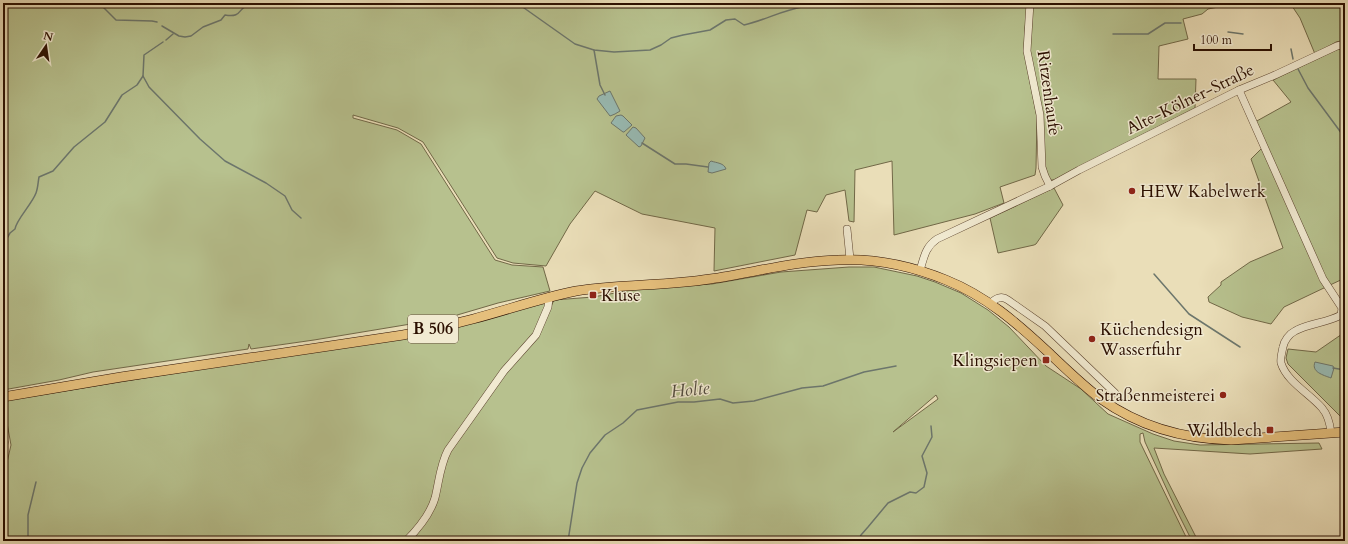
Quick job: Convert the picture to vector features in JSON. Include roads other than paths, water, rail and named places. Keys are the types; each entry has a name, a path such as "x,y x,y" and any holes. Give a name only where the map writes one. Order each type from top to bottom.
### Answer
{"main road":[{"name":"B 506","path":"3,398 121,377 403,335 448,326 549,298 591,289 696,281 811,262 850,259 907,266 920,270 962,287 991,303 1017,324 1077,380 1101,400 1120,412 1154,427 1182,435 1231,440 1345,432"}],"street":[{"name":"Ritzenhaufe","path":"1030,3 1027,51 1040,115 1042,167 1050,186"},
{"name":"Alte-Kölner-Straße","path":"1050,186 1239,90 1337,46 1345,44"},
{"path":"1239,90 1323,279 1342,308 1341,315 1334,319 1295,331 1283,344 1281,353 1281,362 1289,376 1322,407 1330,422 1331,433"},
{"path":"920,270 927,247 930,244 1050,186"},
{"path":"847,229 850,259"},
{"path":"991,303 995,299 1003,297 1045,326 1115,393"},
{"path":"406,541 421,524 433,503 442,464 448,450 504,371 536,335 548,307 549,298"}],"water":[{"path":"610,91 620,111 610,116 597,99 599,96"},
{"path":"621,115 632,125 624,132 611,123 616,116"},
{"path":"633,127 636,128 645,138 639,147 626,135"},
{"path":"711,161 722,164 726,169 712,173 708,172 709,163"},
{"path":"1315,362 1333,366 1334,368 1331,378 1316,371 1314,365"}],"waterway":[{"path":"99,3 116,20 157,22"},
{"path":"162,26 179,36 191,36 203,27 221,20 225,15 231,16 237,14 250,3"},
{"path":"517,3 575,44 594,50 614,52 650,50 671,38 710,30 726,20 735,19 744,25 802,7 805,3"},
{"path":"1113,34 1148,34 1165,23 1181,23"},
{"path":"1228,32 1243,34"},
{"path":"166,40 173,34"},
{"path":"3,245 10,233 15,229 18,221 34,197 39,177 53,171 74,147 105,122 122,95 137,85 143,76 144,55 163,42"},
{"path":"1291,49 1293,59"},
{"path":"594,50 600,85 605,95"},
{"path":"1298,69 1308,88 1345,138"},
{"path":"143,76 149,87 200,139 225,161 266,183 285,196 292,210 301,218"},
{"path":"642,143 675,164 708,167"},
{"path":"1154,274 1189,314 1240,347"},
{"name":"Holte","path":"568,541 577,483 582,468 590,453 605,435 623,423 637,410 678,402 720,399 733,403 754,401 802,388 823,386 864,372 896,366"},
{"path":"1333,368 1345,370"},
{"path":"858,541 861,535 888,503 910,492 916,493 924,487 927,473 922,456 932,437 931,426"},
{"path":"28,541 28,515 36,482"}],"place":[{"name":"HEW Kabelwerk","path":"1132,191"},
{"name":"Kluse","path":"593,295"},
{"name":"Küchendesign Wasserfuhr","path":"1092,339"},
{"name":"Klingsiepen","path":"1046,360"},
{"name":"Straßenmeisterei","path":"1223,395"},
{"name":"Wildblech","path":"1270,430"}]}
